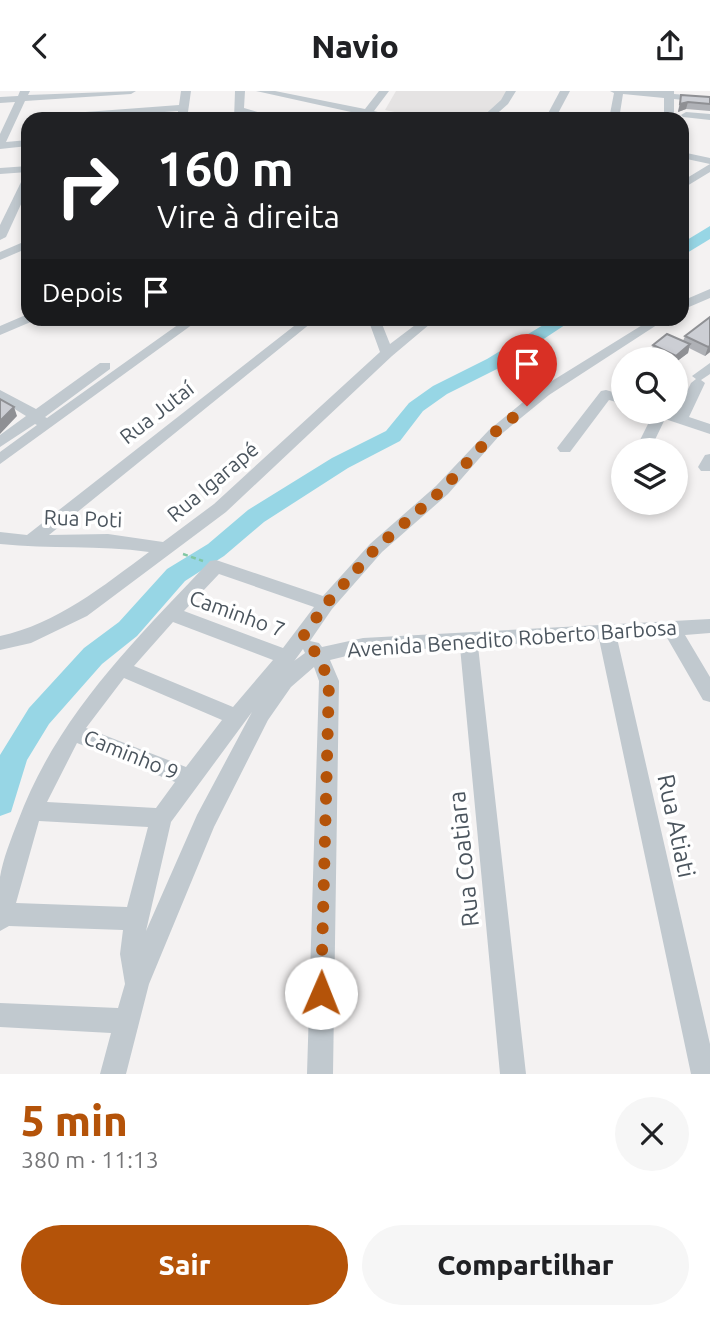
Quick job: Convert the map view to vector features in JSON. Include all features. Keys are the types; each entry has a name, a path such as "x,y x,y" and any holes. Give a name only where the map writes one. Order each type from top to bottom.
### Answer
{"street":[{"path":"0,100 22,95 131,91"},
{"path":"183,112 186,91"},
{"path":"239,112 240,91"},
{"path":"261,91 370,112 384,91"},
{"path":"493,112 505,102 511,91"},
{"path":"554,112 565,91"},
{"path":"615,112 617,91 669,93 710,100"},
{"path":"669,93 669,112"},
{"path":"21,144 0,145 22,95"},
{"path":"151,112 183,108"},
{"path":"689,115 710,117"},
{"path":"11,121 21,120"},
{"path":"689,156 710,161"},
{"path":"689,181 710,167"},
{"path":"0,171 21,170"},
{"path":"0,237 21,193"},
{"path":"0,256 21,247"},
{"path":"689,303 710,293"},
{"path":"0,331 21,321"},
{"path":"0,459 41,420 167,326"},
{"path":"0,442 41,420 183,326"},
{"name":"Rua Jutaí","path":"30,541 301,326"},
{"path":"377,326 387,353"},
{"name":"Rua Igarapé","path":"0,643 24,638 81,611 220,509 387,353 421,326"},
{"name":"Avenida Benedito Roberto Barbosa","path":"137,984 132,954 136,919 161,818 236,717 287,657 326,604 376,548 442,490 494,433 544,392 649,326"},
{"path":"688,407 704,381 699,376 710,367"},
{"path":"0,394 41,420"},
{"path":"565,448 606,394 611,396"},
{"path":"688,421 710,429"},
{"name":"Rua Poti","path":"0,538 30,541 108,540 165,548"},
{"path":"136,919 1,917 49,772 73,732 122,669 216,566 326,604"},
{"name":"Caminho 7","path":"171,614 287,657"},
{"name":"Avenida Benedito Roberto Barbosa","path":"113,1074 137,984 205,822 261,714 284,681 318,655 363,645 710,626"},
{"path":"671,628 710,694"},
{"name":"Rua Atiati","path":"606,631 704,1074"},
{"path":"302,638 318,655 329,681 320,1074"},
{"name":"Rua Coatiara","path":"468,638 513,1074"},
{"path":"122,669 236,717"},
{"name":"Caminho 9","path":"73,732 189,778"},
{"path":"34,811 161,818"},
{"path":"0,1016 128,1021"}],"shaded area":[{"path":"396,91 508,91 506,98 489,112 385,110"}],"building":[{"path":"681,95 710,97 710,104 680,104"},
{"path":"710,317 710,346 685,336"},
{"path":"667,334 690,344 686,347 653,345"},
{"path":"0,399 14,407 0,421"}],"waterway":[{"path":"689,246 710,231"},
{"path":"0,802 14,756 39,716 93,656 128,629 176,575 216,550 256,516 340,463 393,436 416,407 440,390 494,363 554,326"}],"route":[{"path":"321,993 329,681 318,655 302,638 326,604 376,548 442,490 494,433 527,406"}]}
